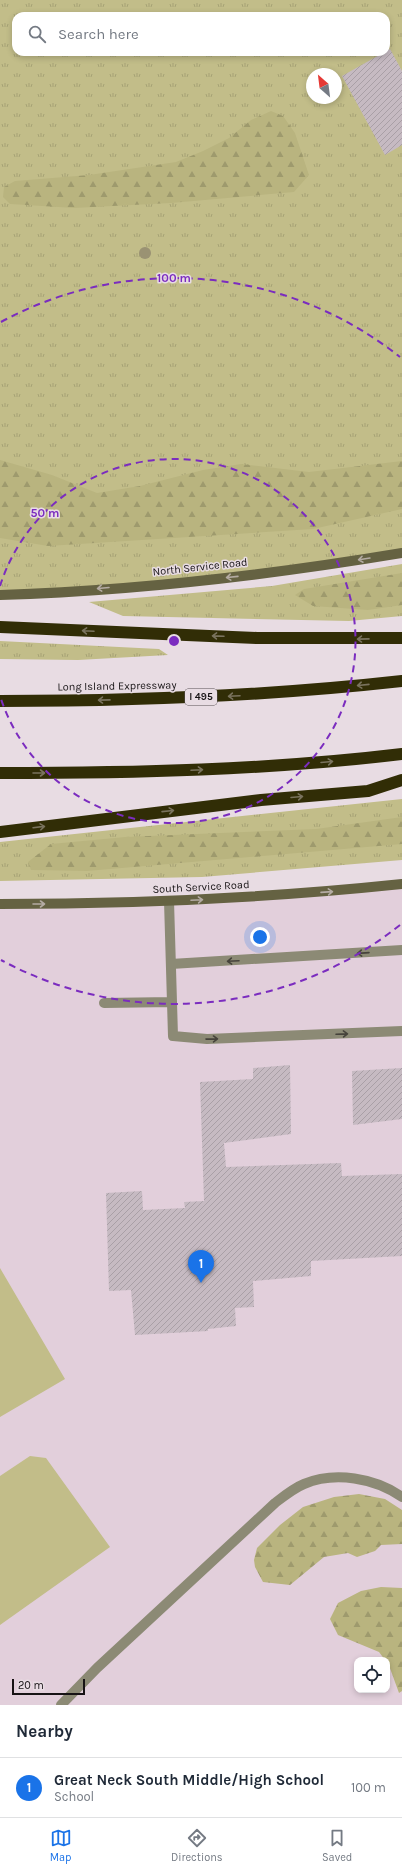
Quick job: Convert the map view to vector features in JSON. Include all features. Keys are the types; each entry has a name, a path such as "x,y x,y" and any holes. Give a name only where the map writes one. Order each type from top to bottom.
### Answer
{"highway":[{"path":"0,627 257,638 402,638"},
{"name":"Long Island Expressway","path":"0,700 159,699 253,694 402,681"},
{"path":"0,773 95,773 216,769 276,766 402,754"},
{"path":"0,832 261,800 368,791 402,780"}],"main road":[{"name":"North Service Road","path":"0,594 197,580 271,572 402,553"},
{"name":"South Service Road","path":"0,904 169,901 334,891 402,884"}],"lane":[{"path":"169,901 173,1036 191,1039 402,1031"},
{"path":"171,964 402,950"},
{"path":"104,1003 172,1002"},
{"path":"61,1705 97,1668 276,1503 302,1484 331,1477 347,1478 383,1485 402,1497"}],"shaded area":[{"path":"402,888 402,1705 0,1705 0,906"}],"green space":[{"path":"0,0 402,0 402,553 271,573 0,595"},
{"path":"271,111 283,116 295,133 309,175 294,192 171,203 74,208 10,204 3,197 4,187 15,181 89,175 176,162 229,138 251,120"},
{"path":"0,460 52,475 97,493 140,486 203,470 241,464 309,472 402,461 402,509 313,529 48,546 0,538"},
{"path":"402,564 402,616 349,621 123,616 89,602 272,586"},
{"path":"402,573 402,605 368,610 313,606 295,595 304,589"},
{"path":"0,641 159,649 168,655 78,660 0,659"},
{"path":"402,799 402,860 202,877 0,881 0,842"},
{"path":"402,817 402,844 87,871 31,870 28,862 51,844 125,837 316,829"},
{"path":"0,1268 65,1379 0,1417"},
{"path":"30,1456 46,1458 110,1547 0,1625 0,1476"},
{"path":"359,1494 385,1499 402,1510 402,1544 381,1545 375,1551 357,1557 348,1553 324,1557 290,1585 263,1582 255,1567 254,1560 257,1548 280,1525 303,1507 334,1497"},
{"path":"381,1587 402,1588 402,1691 399,1693 390,1668 390,1657 383,1657 379,1652 338,1635 330,1619 338,1603 361,1591"}],"building":[{"path":"390,49 402,71 402,145 385,155 342,76 378,56 390,56"},
{"path":"290,1065 291,1134 224,1143 226,1167 341,1163 342,1176 402,1174 402,1256 311,1261 311,1276 253,1281 254,1307 235,1308 236,1326 208,1329 208,1331 135,1335 131,1290 109,1291 106,1193 142,1191 143,1210 185,1208 184,1202 204,1201 200,1082 253,1079 253,1068"},
{"path":"402,1068 402,1119 353,1125 352,1071"}],"place":[{"name":"Great Neck South Middle/High School","path":"201,1283"}]}
